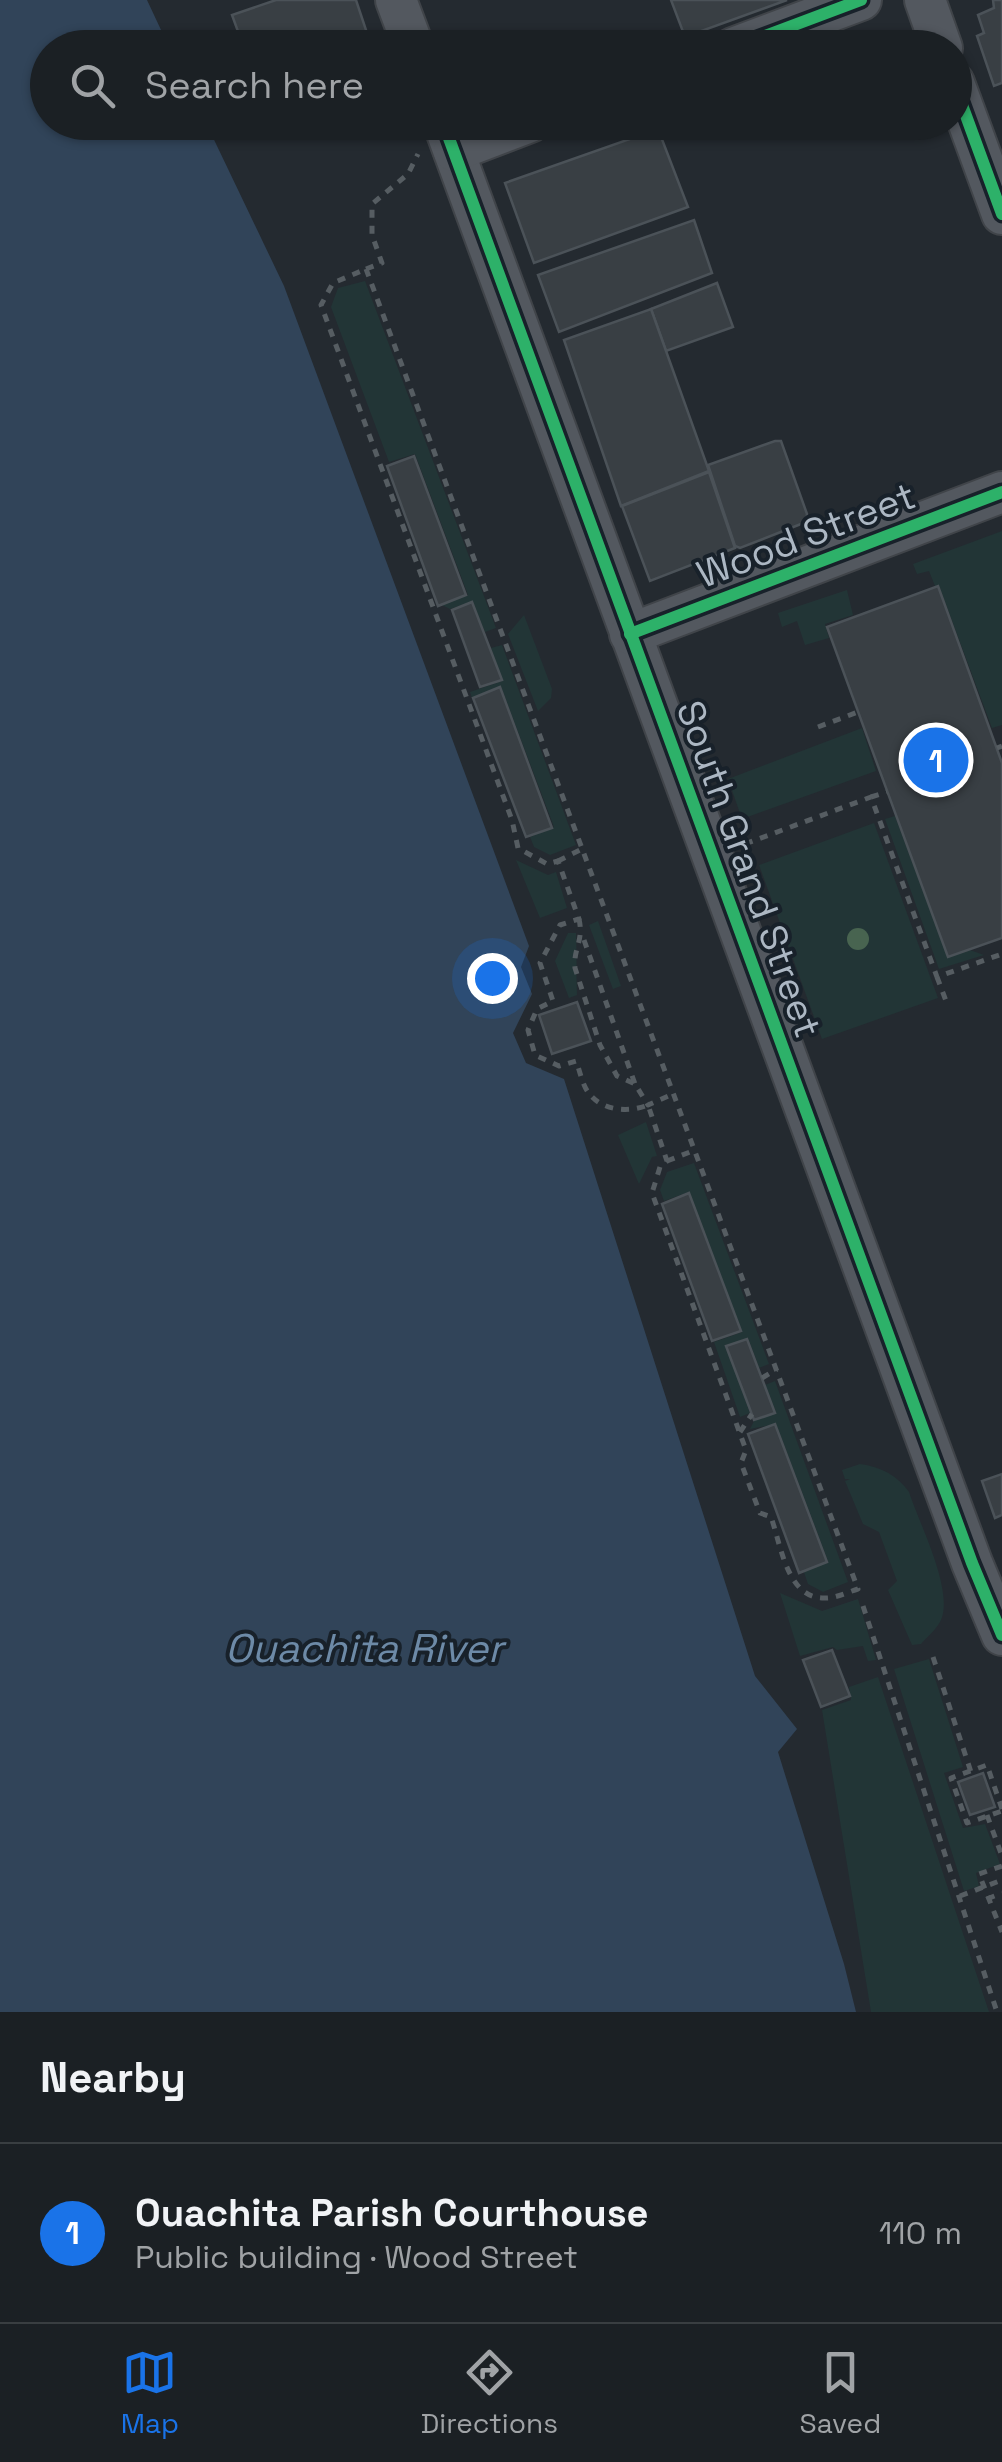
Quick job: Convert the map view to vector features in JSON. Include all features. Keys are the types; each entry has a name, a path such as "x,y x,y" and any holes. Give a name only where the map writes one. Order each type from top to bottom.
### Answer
{"street":[{"path":"396,0 407,30"},
{"path":"781,30 860,0"},
{"path":"924,0 935,30"},
{"path":"972,132 1002,214"},
{"name":"South Grand Street","path":"438,142 987,1557 1002,1635"},
{"name":"Wood Street","path":"630,634 1002,492"}],"path":[{"path":"438,142 372,204 372,236 382,263 333,283 321,305 512,820 518,848 547,864 583,849"},
{"path":"366,269 777,1369 858,1589 826,1598 806,1594 793,1581 771,1517 760,1513 741,1462 746,1450 652,1193 660,1167 695,1150"},
{"path":"818,727 858,712"},
{"path":"744,844 887,792"},
{"path":"871,798 946,1001"},
{"path":"558,861 635,1084 648,1105 667,1161"},
{"path":"579,919 560,925 540,963 553,1001 536,1009 528,1030 535,1056 559,1066 576,1061 590,1095 612,1108 632,1112 673,1094"},
{"path":"583,937 574,958 575,968 600,1045 617,1076 635,1084"},
{"path":"938,977 1002,954"},
{"path":"762,1378 777,1369"},
{"path":"740,1432 752,1414"},
{"path":"863,1606 997,2012"},
{"path":"934,1656 971,1772"},
{"path":"987,1765 1002,1810 966,1823 951,1778 987,1765"},
{"path":"987,1815 1002,1856"},
{"path":"1002,1866 979,1874 1002,1932"},
{"path":"960,1896 1002,1880"},
{"path":"987,1899 1002,1893"}],"shaded area":[{"path":"365,281 496,628 485,632 472,602 450,609 442,605 468,595 415,454 389,462 331,307 338,288"},
{"path":"1002,531 1002,725 992,728 939,586 935,586 929,571 917,574 913,564"},
{"path":"847,590 853,615 825,624 829,638 805,645 797,621 782,627 778,613"},
{"path":"524,615 552,689 551,698 538,711 508,634"},
{"path":"502,645 576,845 550,855 534,847 530,837 554,827 501,687 472,698 470,692 502,681 491,648"},
{"path":"862,728 876,771 742,819 728,779"},
{"path":"895,816 948,957 970,950 984,955 939,969 885,819"},
{"path":"874,823 938,998 822,1039 759,865"},
{"path":"516,860 548,875 556,872 567,908 540,918"},
{"path":"598,921 621,986 613,989 589,925"},
{"path":"568,933 576,933 577,995 569,998 555,961"},
{"path":"646,1122 657,1156 652,1157 639,1184 618,1135"},
{"path":"694,1163 769,1364 759,1368 748,1338 726,1345 750,1413 740,1417 714,1342 742,1332 689,1192 664,1201 660,1190 667,1172"},
{"path":"775,1381 848,1582 823,1592 808,1584 804,1572 828,1561 776,1424 750,1429 754,1421 776,1412 765,1385"},
{"path":"860,1464 888,1473 909,1492 934,1556 944,1607 941,1620 921,1644 912,1645 888,1590 897,1581 879,1532 863,1524 845,1481 850,1479 845,1479 842,1470"},
{"path":"780,1593 822,1611 858,1599 876,1660 868,1661 863,1646 837,1650 833,1647 800,1656"},
{"path":"929,1659 963,1767 944,1773 963,1828 985,1824 1000,1864 976,1873 979,1886 964,1891 894,1669"},
{"path":"878,1677 989,2012 871,2012 822,1710 851,1700 849,1687"}],"water":[{"name":"Ouachita River","path":"0,0 147,0 161,30 30,30 30,140 214,140 284,286 529,946 521,967 532,994 513,1033 526,1063 564,1079 755,1676 797,1729 778,1752 856,2012 0,2012"}],"building":[{"path":"276,0 356,0 366,30 237,30 232,15"},
{"path":"671,0 787,0 704,30 682,30"},
{"path":"993,0 1002,0 1002,83 994,86 977,36 984,33 978,15 994,8"},
{"path":"627,140 662,140 688,207 534,263 505,183"},
{"path":"694,220 712,273 559,332 538,275"},
{"path":"717,283 733,327 666,351 651,309"},
{"path":"651,309 709,471 621,506 564,340"},
{"path":"781,441 807,514 806,522 740,548 735,546 708,465"},
{"path":"414,456 466,595 438,606 387,466"},
{"path":"709,472 735,548 650,581 622,506"},
{"path":"938,586 1002,763 1002,938 948,957 827,627"},
{"path":"472,602 502,680 480,687 452,610"},
{"path":"500,687 552,828 526,837 473,698"},
{"path":"577,1002 591,1041 552,1054 539,1015"},
{"path":"689,1193 741,1331 712,1341 662,1204"},
{"path":"747,1339 775,1413 754,1420 726,1346"},
{"path":"775,1424 827,1562 799,1573 748,1434"},
{"path":"1002,1474 1002,1515 995,1518 982,1481"},
{"path":"832,1650 850,1696 821,1707 803,1660"},
{"path":"983,1773 995,1807 970,1815 958,1782"}],"cycle path":[{"path":"781,30 861,0"},
{"path":"972,132 1002,214"},
{"path":"450,140 972,1563 1002,1635"},
{"path":"630,634 1002,492"}],"place":[{"name":"Ouachita Parish Courthouse","path":"936,760"}]}
